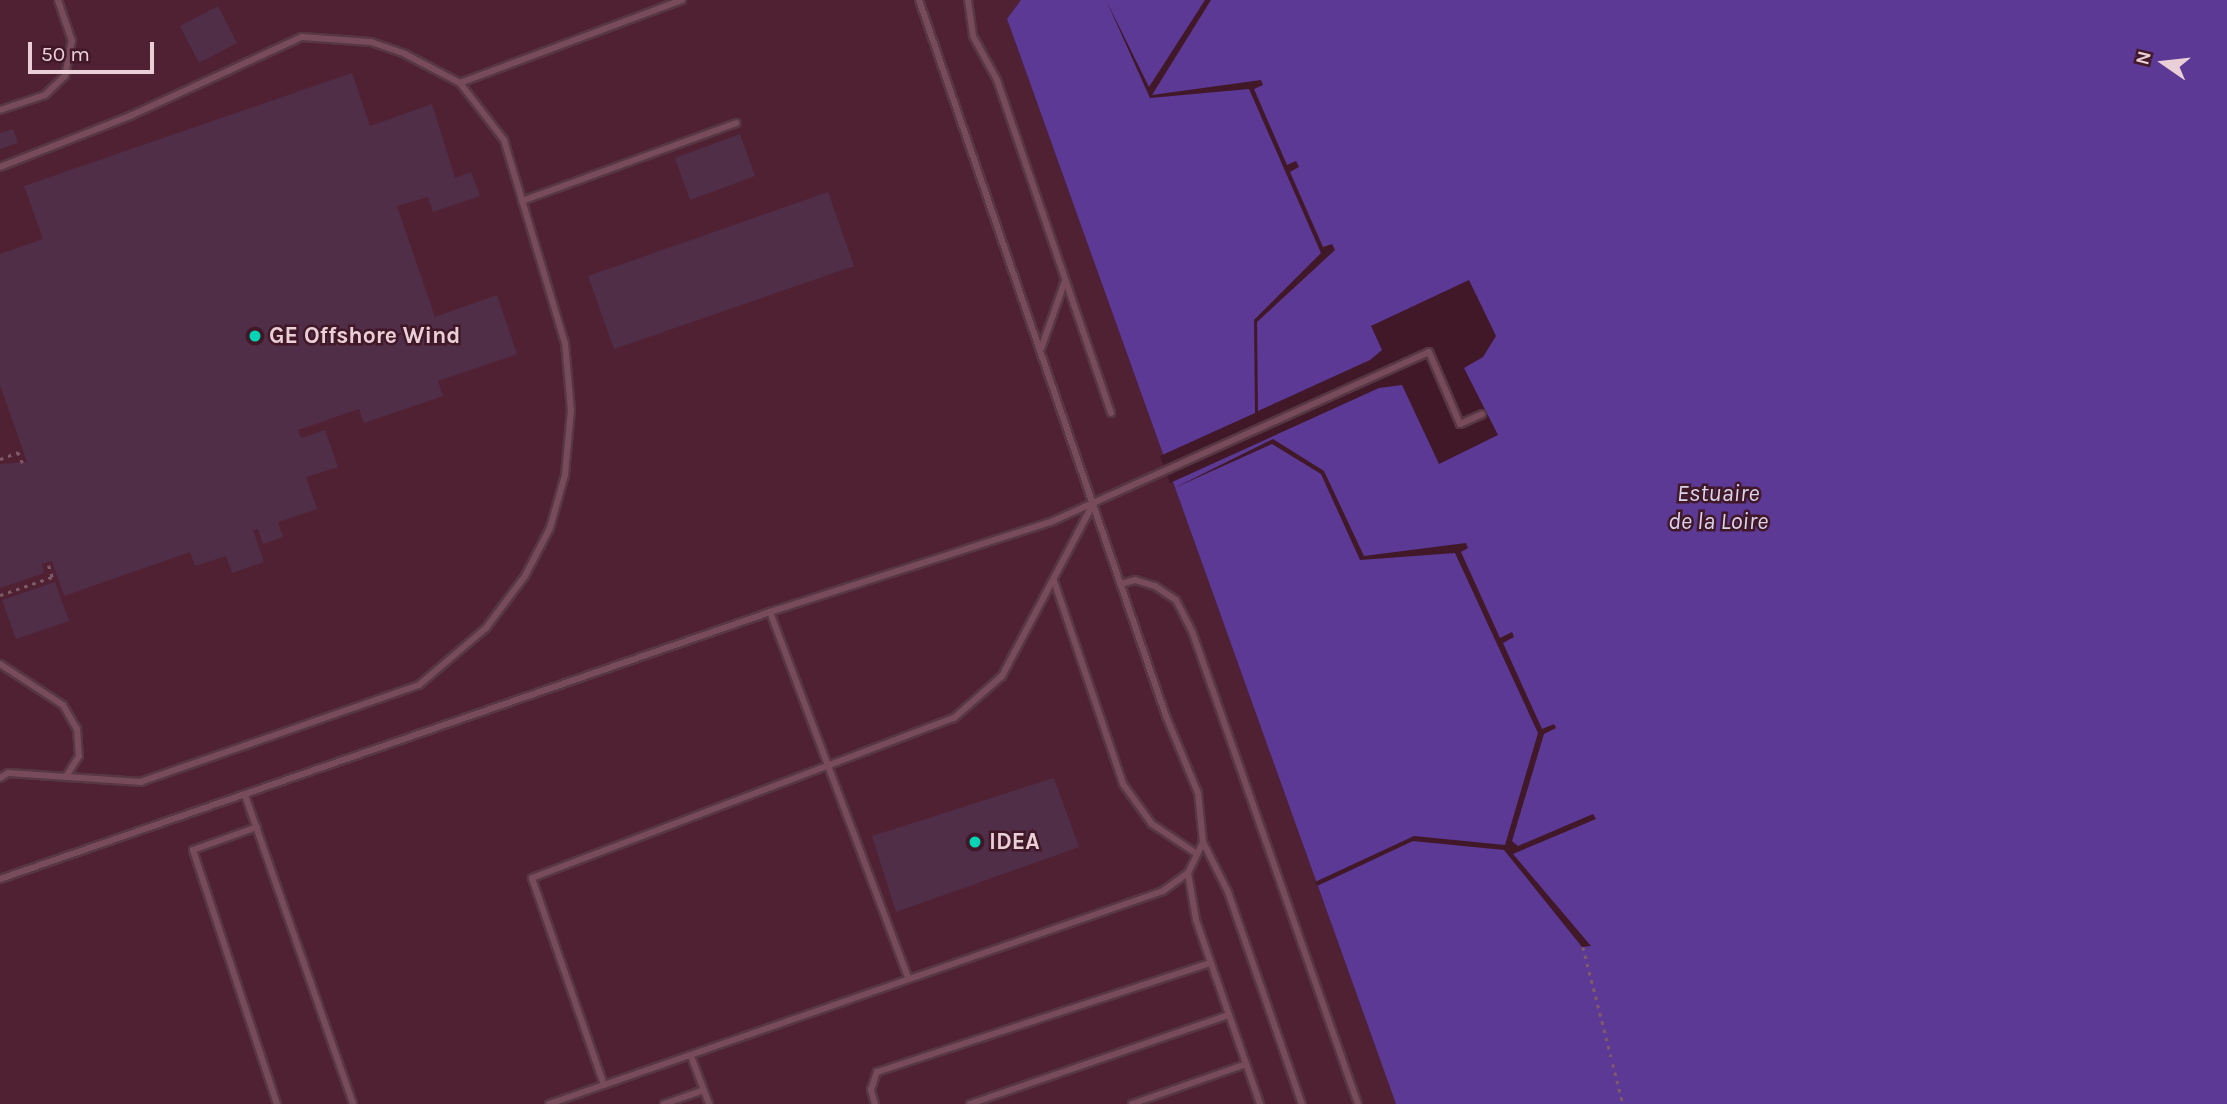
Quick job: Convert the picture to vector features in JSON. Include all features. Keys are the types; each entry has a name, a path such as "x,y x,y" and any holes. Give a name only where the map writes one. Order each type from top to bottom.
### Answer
{"lane":[{"path":"0,110 45,95 65,76 72,41 58,0"},
{"path":"460,83 682,0"},
{"path":"919,0 1121,584 1198,793 1203,842 1228,892 1302,1104"},
{"path":"968,0 973,36 997,80 1111,413"},
{"path":"0,167 130,116 302,37 371,42 460,83 504,140 565,343 570,410 565,475 550,528 525,576 486,628 419,685 141,782 8,773 0,778"},
{"path":"522,201 737,123"},
{"path":"1041,350 1065,279"},
{"path":"0,879 770,612 1093,504 1429,352 1460,424 1482,414"},
{"path":"604,1085 532,878 830,769 954,718 1002,676 1093,504"},
{"path":"1121,584 1135,580 1176,600 1192,631 1358,1104"},
{"path":"1054,581 1123,784 1152,824 1197,854"},
{"path":"770,612 909,979"},
{"path":"0,664 63,705 77,729 79,756 66,777"},
{"path":"245,795 353,1104"},
{"path":"257,827 193,850 276,1104"},
{"path":"549,1104 1163,891 1188,873 1203,842"},
{"path":"1188,873 1211,963 1260,1104"},
{"path":"875,1104 871,1090 877,1072 1211,963"},
{"path":"970,1104 1229,1015"},
{"path":"691,1056 709,1104"},
{"path":"1132,1104 1246,1064"},
{"path":"664,1104 704,1090"}],"path":[{"path":"0,459 18,452 23,464"},
{"path":"0,595 52,577 47,562"},
{"path":"28,585 30,590"},
{"path":"1583,947 1611,1056"},
{"path":"1613,1063 1623,1104"}],"shaded area":[{"path":"0,0 1021,0 1008,22 1396,1104 0,1104"}],"water":[{"name":"Estuaire de la Loire","path":"1021,0 2227,0 2227,1104 1396,1104 1007,19"}],"pier":[{"path":"1106,0 1149,87 1205,0 1211,0 1152,95 1261,80 1263,85 1254,89 1287,165 1296,161 1299,167 1290,172 1323,247 1332,244 1335,250 1257,322 1258,411 1370,360 1382,350 1371,326 1469,280 1496,336 1483,357 1464,368 1498,435 1439,464 1402,385 1379,388 1170,483 1160,456 1255,413 1254,320 1321,253 1249,89 1150,98"},
{"path":"1273,439 1324,471 1364,556 1466,543 1468,548 1461,552 1500,638 1512,632 1514,637 1503,643 1542,729 1554,724 1556,728 1544,734 1512,841 1518,846 1593,814 1596,819 1513,854 1591,946 1582,947 1504,850 1413,841 1317,886 1315,882 1414,836 1505,845 1538,733 1455,553 1360,560 1321,474 1272,444 1172,489"}],"building":[{"path":"218,6 237,43 199,63 180,26"},
{"name":"GE Offshore Wind","path":"352,73 370,126 432,104 455,178 471,172 480,196 433,212 428,197 397,206 435,317 497,295 517,354 438,381 443,396 364,423 359,409 298,430 301,438 325,430 338,467 306,477 317,509 278,522 283,537 263,544 258,529 253,530 264,562 232,573 226,556 195,566 190,552 64,596 52,561 42,564 44,573 0,588 0,464 27,462 0,385 0,254 43,239 24,186"},
{"path":"13,129 18,143 0,149 0,133"},
{"path":"740,134 755,176 690,200 675,158"},
{"path":"828,192 854,266 614,349 588,276"},
{"path":"55,582 69,621 16,639 2,600"},
{"name":"IDEA","path":"1054,778 1079,847 896,912 872,836"}],"place":[{"name":"GE Offshore Wind","path":"255,336"},
{"name":"IDEA","path":"975,842"}]}
